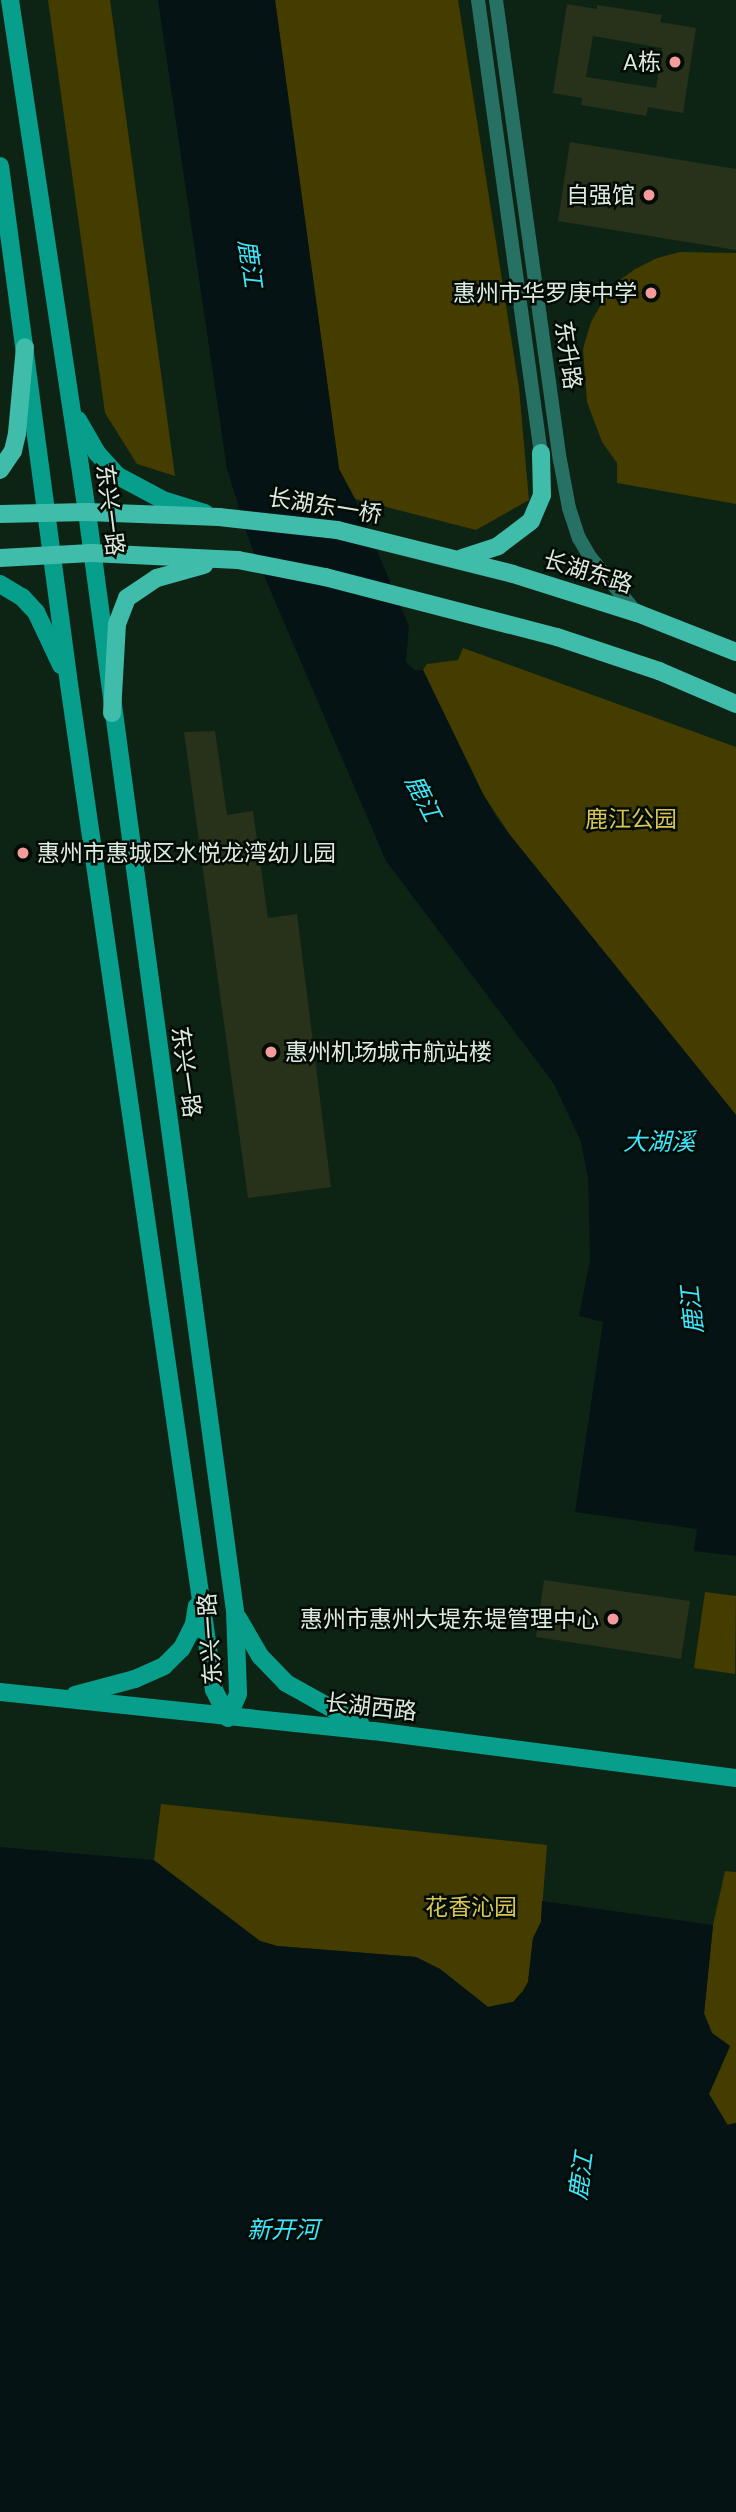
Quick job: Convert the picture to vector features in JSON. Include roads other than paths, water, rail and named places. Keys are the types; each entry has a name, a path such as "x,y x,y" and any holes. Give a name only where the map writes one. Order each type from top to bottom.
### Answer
{"main road":[{"path":"0,470 13,451 15,442 25,347"},
{"path":"460,559 498,546 531,522 542,495 541,453"},
{"path":"0,514 87,512 219,517"},
{"name":"长湖东一桥","path":"219,517 337,530 423,549"},
{"name":"长湖东路","path":"423,549 637,613 736,652"},
{"path":"0,558 91,553 237,560 353,582 617,657 736,704"},
{"path":"112,713 117,624 130,594 168,574 237,560"}],"street":[{"name":"东兴一路","path":"10,0 87,512 235,1611 238,1694 228,1718"},
{"name":"东升路","path":"478,0 541,453"},
{"name":"东升路","path":"496,0 559,460 569,508 579,538 590,557 637,613"},
{"name":"东兴一路","path":"0,166 69,684 214,1690 228,1718"},
{"path":"70,403 97,453 118,475 163,500 219,517"},
{"path":"0,584 22,597 36,612 69,684"},
{"path":"67,1698 135,1679 164,1666 182,1648 194,1624 200,1588"},
{"path":"235,1611 260,1656 286,1683 310,1699 374,1731"},
{"name":"长湖西路","path":"0,1692 228,1718 374,1731 736,1778"}],"water":[{"name":"大湖溪","path":"158,0 275,0 339,469 355,499 409,626 406,662 415,670 423,670 498,820 736,1115 736,1556 694,1551 697,1529 575,1512 603,1322 579,1316 590,1260 588,1178 581,1142 554,1084 386,861 250,543 227,469"},
{"name":"新开河","path":"0,1847 153,1860 260,1941 277,1946 416,1957 440,1969 488,2007 513,2002 528,1982 533,1938 541,1922 542,1901 713,1925 704,2014 712,2033 730,2046 709,2094 727,2125 736,2123 736,2512 0,2512"}],"place":[{"name":"A栋","path":"675,62"},
{"name":"自强馆","path":"649,195"},
{"name":"惠州市华罗庚中学","path":"651,293"},
{"name":"惠州市惠城区水悦龙湾幼儿园","path":"23,853"},
{"name":"惠州机场城市航站楼","path":"271,1052"},
{"name":"惠州市惠州大堤东堤管理中心","path":"613,1619"}],"water label":[{"name":"鹿江","path":"250,263"},
{"name":"鹿江","path":"423,798"},
{"name":"鹿江","path":"692,1310"},
{"name":"鹿江","path":"581,2176"}],"park label":[{"name":"鹿江公园","path":"631,819"},
{"name":"花香沁园","path":"471,1907"}]}
